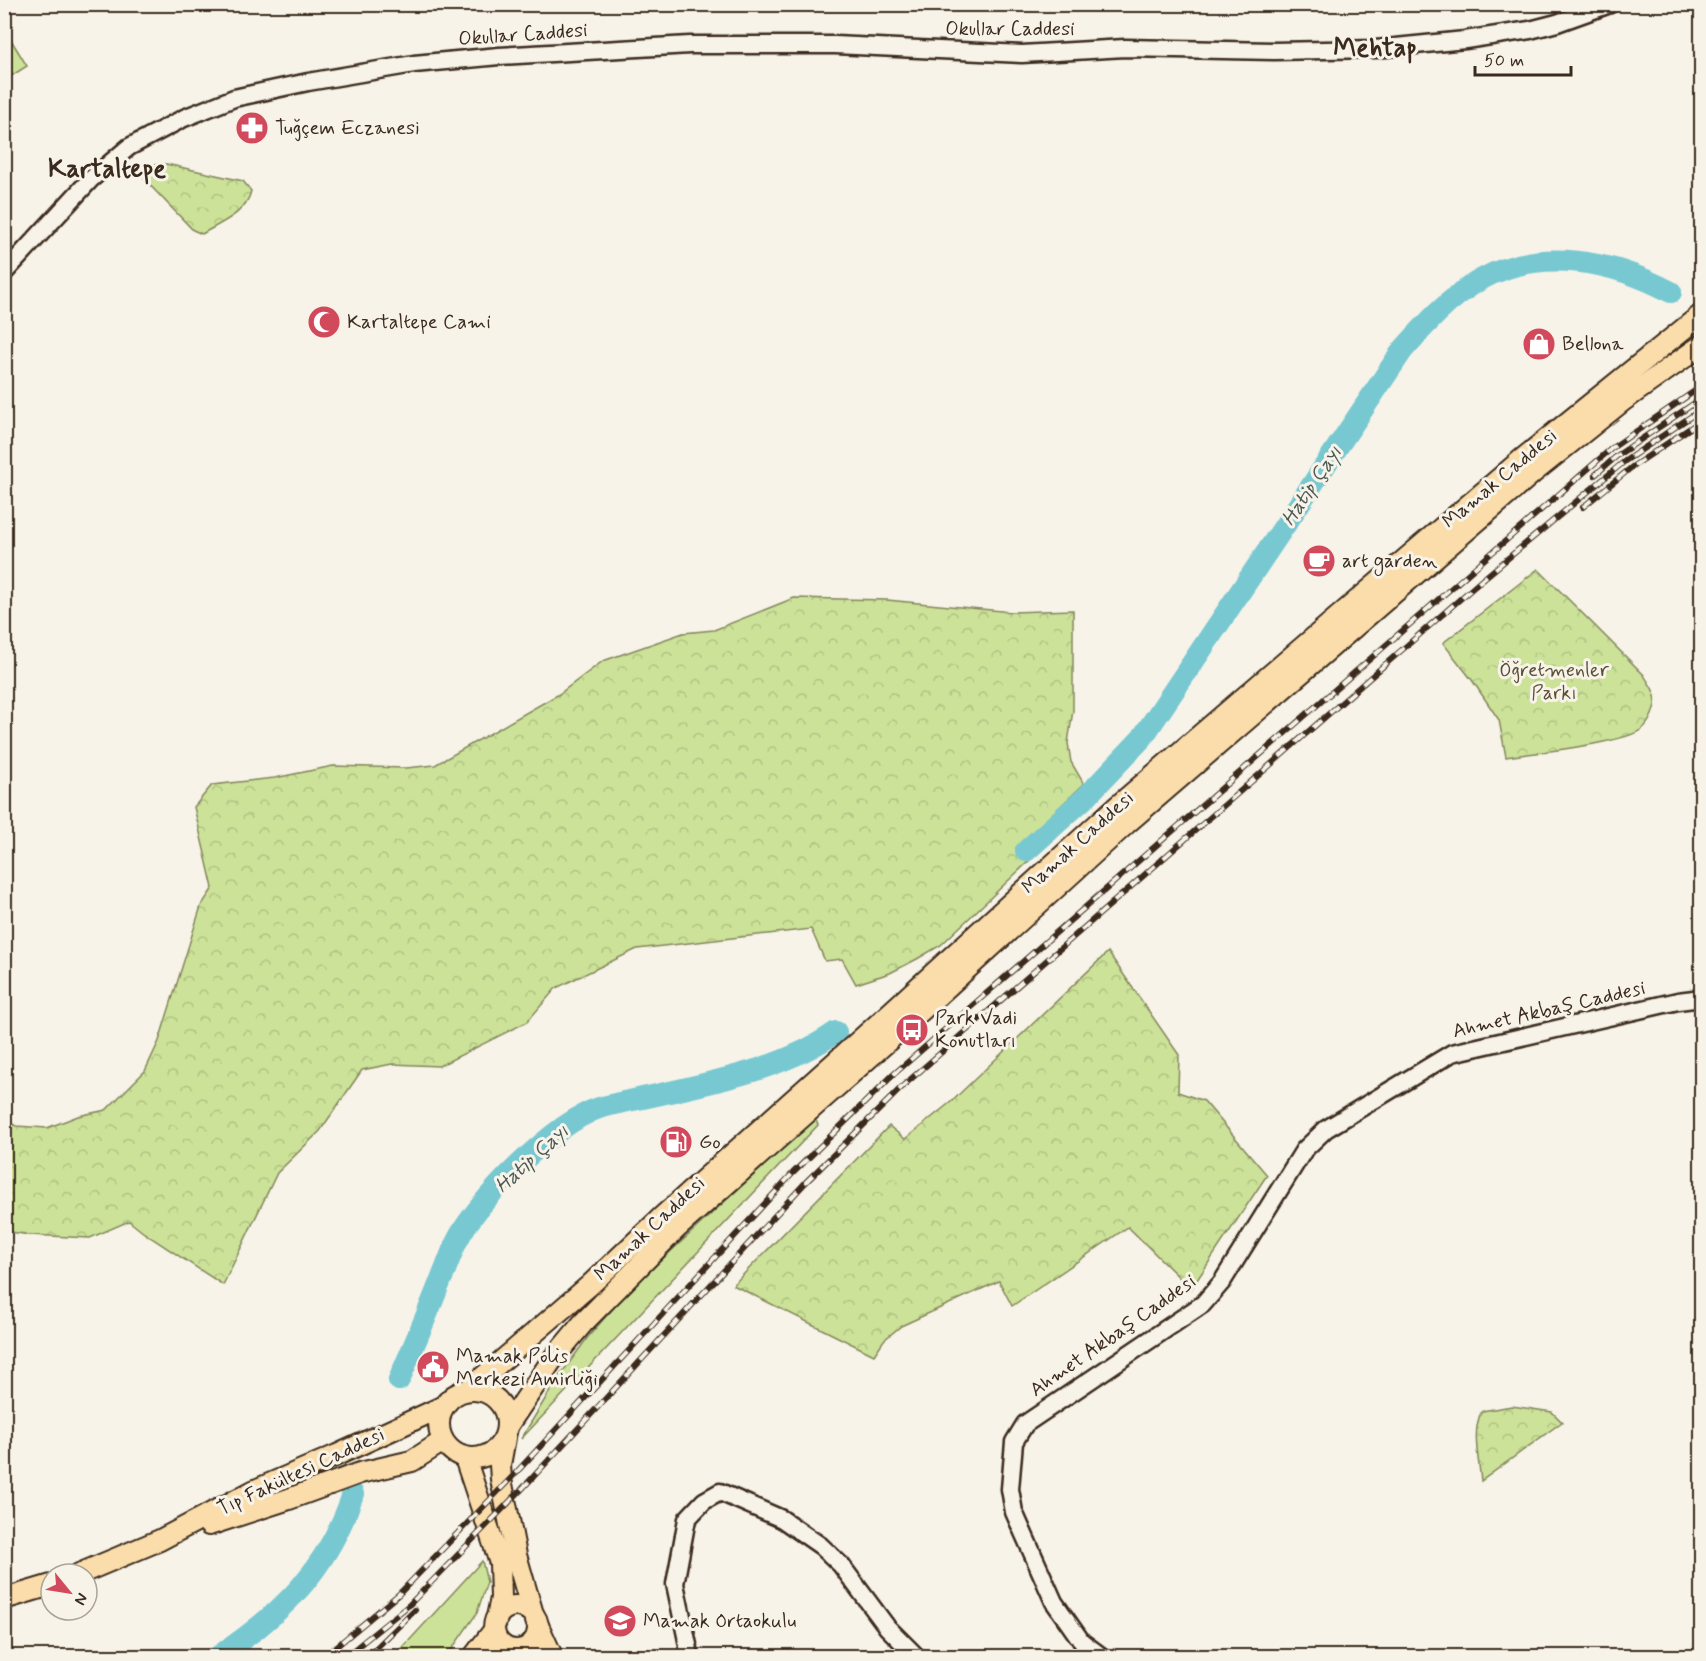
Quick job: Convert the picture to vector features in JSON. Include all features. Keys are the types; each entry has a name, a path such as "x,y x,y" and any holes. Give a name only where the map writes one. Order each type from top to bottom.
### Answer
{"main road":[{"name":"Mamak Caddesi","path":"469,1389 590,1285 663,1216 1114,809 1521,460 1701,314"},
{"name":"Mamak Caddesi","path":"552,1656 534,1617 516,1555 500,1465 507,1430 552,1360 583,1323 677,1228 889,1040 1135,816 1534,472 1624,400 1701,345"},
{"path":"469,1389 488,1392 496,1398 506,1414 507,1430 500,1446 484,1457 465,1458 454,1453 443,1441 438,1426 444,1406 459,1392 469,1389"},
{"name":"Tıp Fakültesi Caddesi","path":"99,1566 160,1540 253,1491 444,1406"},
{"name":"Tıp Fakültesi Caddesi","path":"160,1540 289,1499 360,1473 412,1461 443,1441"},
{"path":"465,1458 500,1563 501,1598 495,1626 498,1641 514,1653 534,1641 538,1628 534,1617 527,1609 512,1607 505,1610 495,1626 474,1656"},
{"path":"4,1599 39,1589"}],"street":[{"name":"Okullar Caddesi","path":"4,273 90,180 129,147 184,118 234,98 308,82 414,64 499,56 690,45 835,45 1022,54 1125,48 1274,51 1376,49 1465,40 1530,30 1610,4"},
{"name":"Ahmet Akbaş Caddesi","path":"1101,1656 1082,1642 1054,1602 1014,1512 1010,1489 1014,1442 1025,1424 1203,1304 1222,1282 1304,1150 1326,1129 1452,1053 1677,1001 1701,998"},
{"path":"688,1656 675,1584 687,1519 704,1501 720,1492 782,1519 821,1546 842,1565 887,1627 916,1656"}],"green space":[{"path":"5,30 27,66 4,80"},
{"path":"166,164 243,181 251,191 244,206 238,212 202,234 193,230 144,179 145,169 152,165"},
{"name":"Öğretmenler Parkı","path":"1538,569 1644,675 1655,700 1650,719 1642,729 1618,739 1599,743 1506,757 1499,720 1443,643"},
{"path":"794,598 887,600 1012,612 1073,610 1073,710 1068,743 1071,762 1084,784 1016,848 1029,861 941,945 890,973 856,984 842,959 825,961 811,929 637,949 556,988 527,1022 439,1066 392,1064 362,1070 320,1131 277,1173 223,1285 129,1221 90,1238 29,1235 5,1231 5,1120 16,1126 47,1128 78,1116 106,1110 145,1071 159,1041 201,906 213,888 194,807 212,785 275,778 333,766 406,768 435,765 559,694 603,661 683,633 714,630"},
{"path":"1108,952 1179,1055 1178,1092 1204,1101 1267,1175 1191,1289 1128,1227 1012,1306 999,1281 901,1326 884,1340 874,1355 733,1285 889,1126 905,1139 952,1101"},
{"path":"815,1118 818,1125 521,1439 556,1381 588,1337 629,1290"},
{"path":"1512,1406 1552,1412 1562,1422 1481,1481 1476,1436 1482,1411"},
{"path":"482,1561 487,1582 477,1613 447,1656 395,1656"}],"waterway":[{"name":"Hatip Çayı","path":"1026,851 1086,797 1142,738 1402,351 1448,303 1480,280 1503,269 1527,263 1552,261 1576,262 1625,272 1671,292"},
{"name":"Hatip Çayı","path":"399,1380 454,1246 467,1224 499,1185 540,1145 581,1116 599,1108 706,1083 774,1064 796,1055 836,1032"},
{"name":"Hatip Çayı","path":"219,1656 263,1623 301,1587 331,1545 353,1494"}],"railway":[{"path":"325,1656 399,1594 513,1476 793,1173 894,1074 1612,448 1702,386"},
{"path":"1595,475 1618,455 1702,398"},
{"path":"346,1656 409,1605 522,1489 805,1183 904,1085 1483,579 1625,461 1702,409"},
{"path":"1583,507 1632,467 1702,420"},
{"path":"368,1656 415,1610"}],"place":[{"name":"Tuğçem Eczanesi","path":"252,128"},
{"name":"Kartaltepe Cami","path":"324,322"},
{"name":"Bellona","path":"1539,344"},
{"name":"art garden","path":"1319,561"},
{"name":"Park Vadi Konutları","path":"912,1030"},
{"name":"Go","path":"676,1142"},
{"name":"Mamak Polis Merkezi Amirliği","path":"433,1367"},
{"name":"Mamak Ortaokulu","path":"620,1621"}],"district":[{"name":"Mehtap","path":"1375,49"},
{"name":"Kartaltepe","path":"107,170"}]}
